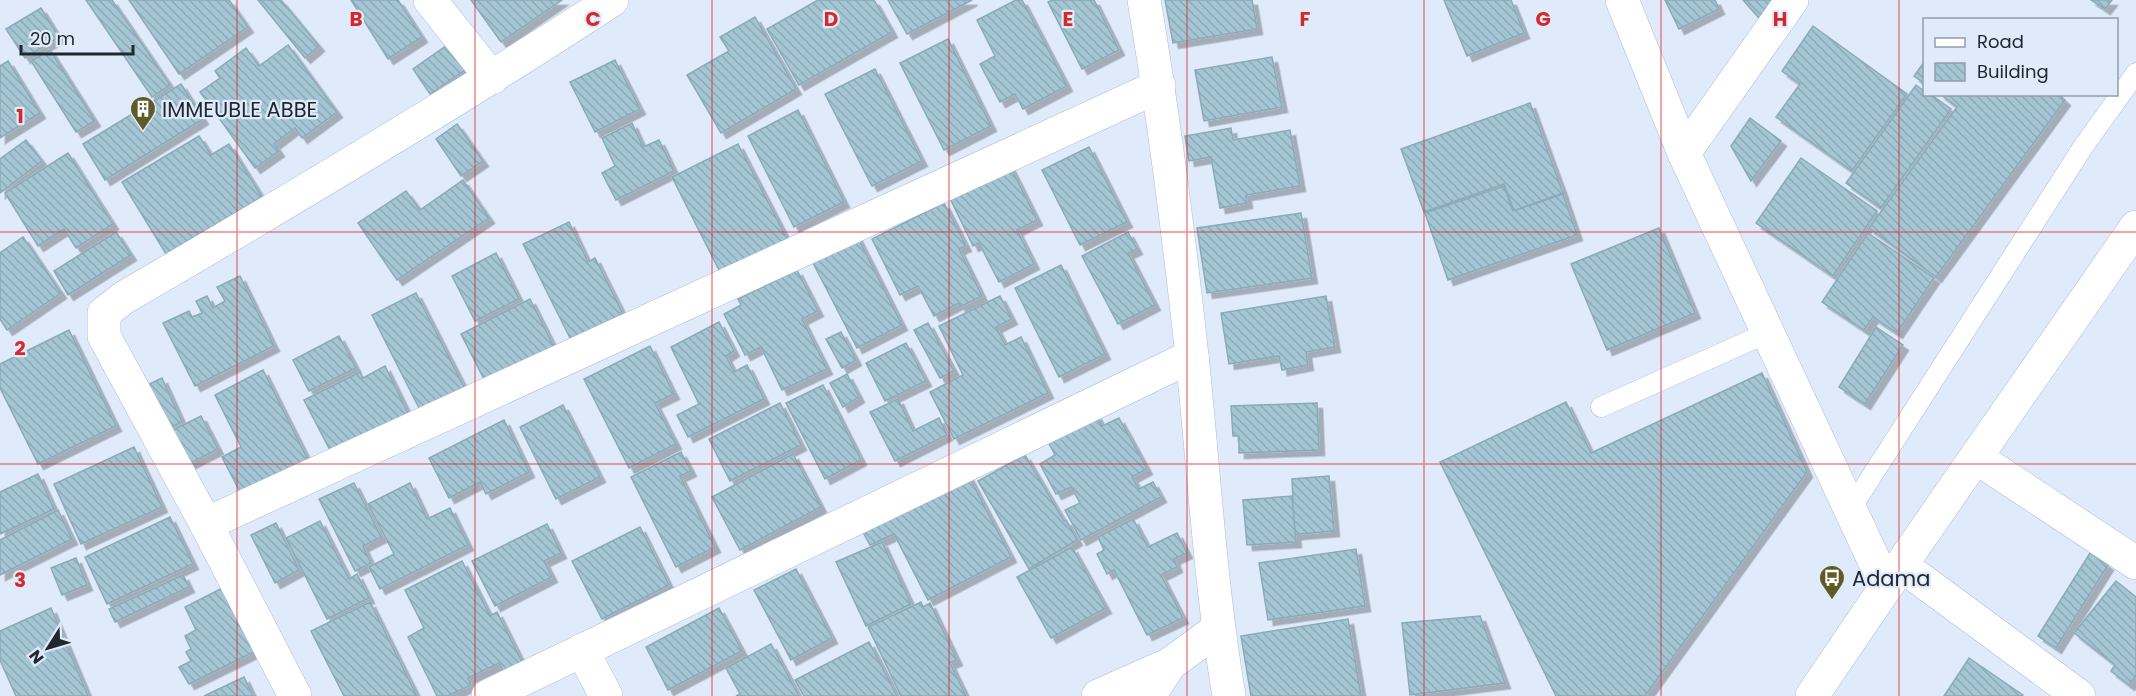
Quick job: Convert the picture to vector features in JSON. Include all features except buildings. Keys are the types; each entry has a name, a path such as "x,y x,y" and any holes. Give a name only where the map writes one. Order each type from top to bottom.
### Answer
{"street":[{"path":"430,0 492,78"},
{"path":"295,696 206,524 104,336 104,314 125,297 322,183 492,78 612,0"},
{"path":"1144,0 1159,86 1192,356 1218,629 1229,696"},
{"path":"1622,0 1684,153 1850,510 1894,575 2079,696"},
{"path":"1684,153 1792,0"},
{"path":"206,524 1159,86"},
{"path":"1812,696 2136,227"},
{"path":"488,696 1192,356"},
{"path":"1977,458 2136,563"},
{"path":"1098,696 1170,664 1218,629"},
{"path":"582,650 606,696"},
{"path":"1149,696 1170,664"}],"lane":[{"path":"1850,510 2083,147 2136,73"},
{"path":"1601,407 1767,333"}],"place":[{"name":"IMMEUBLE ABBE","path":"143,132"},
{"name":"Adama","path":"1832,601"}]}
